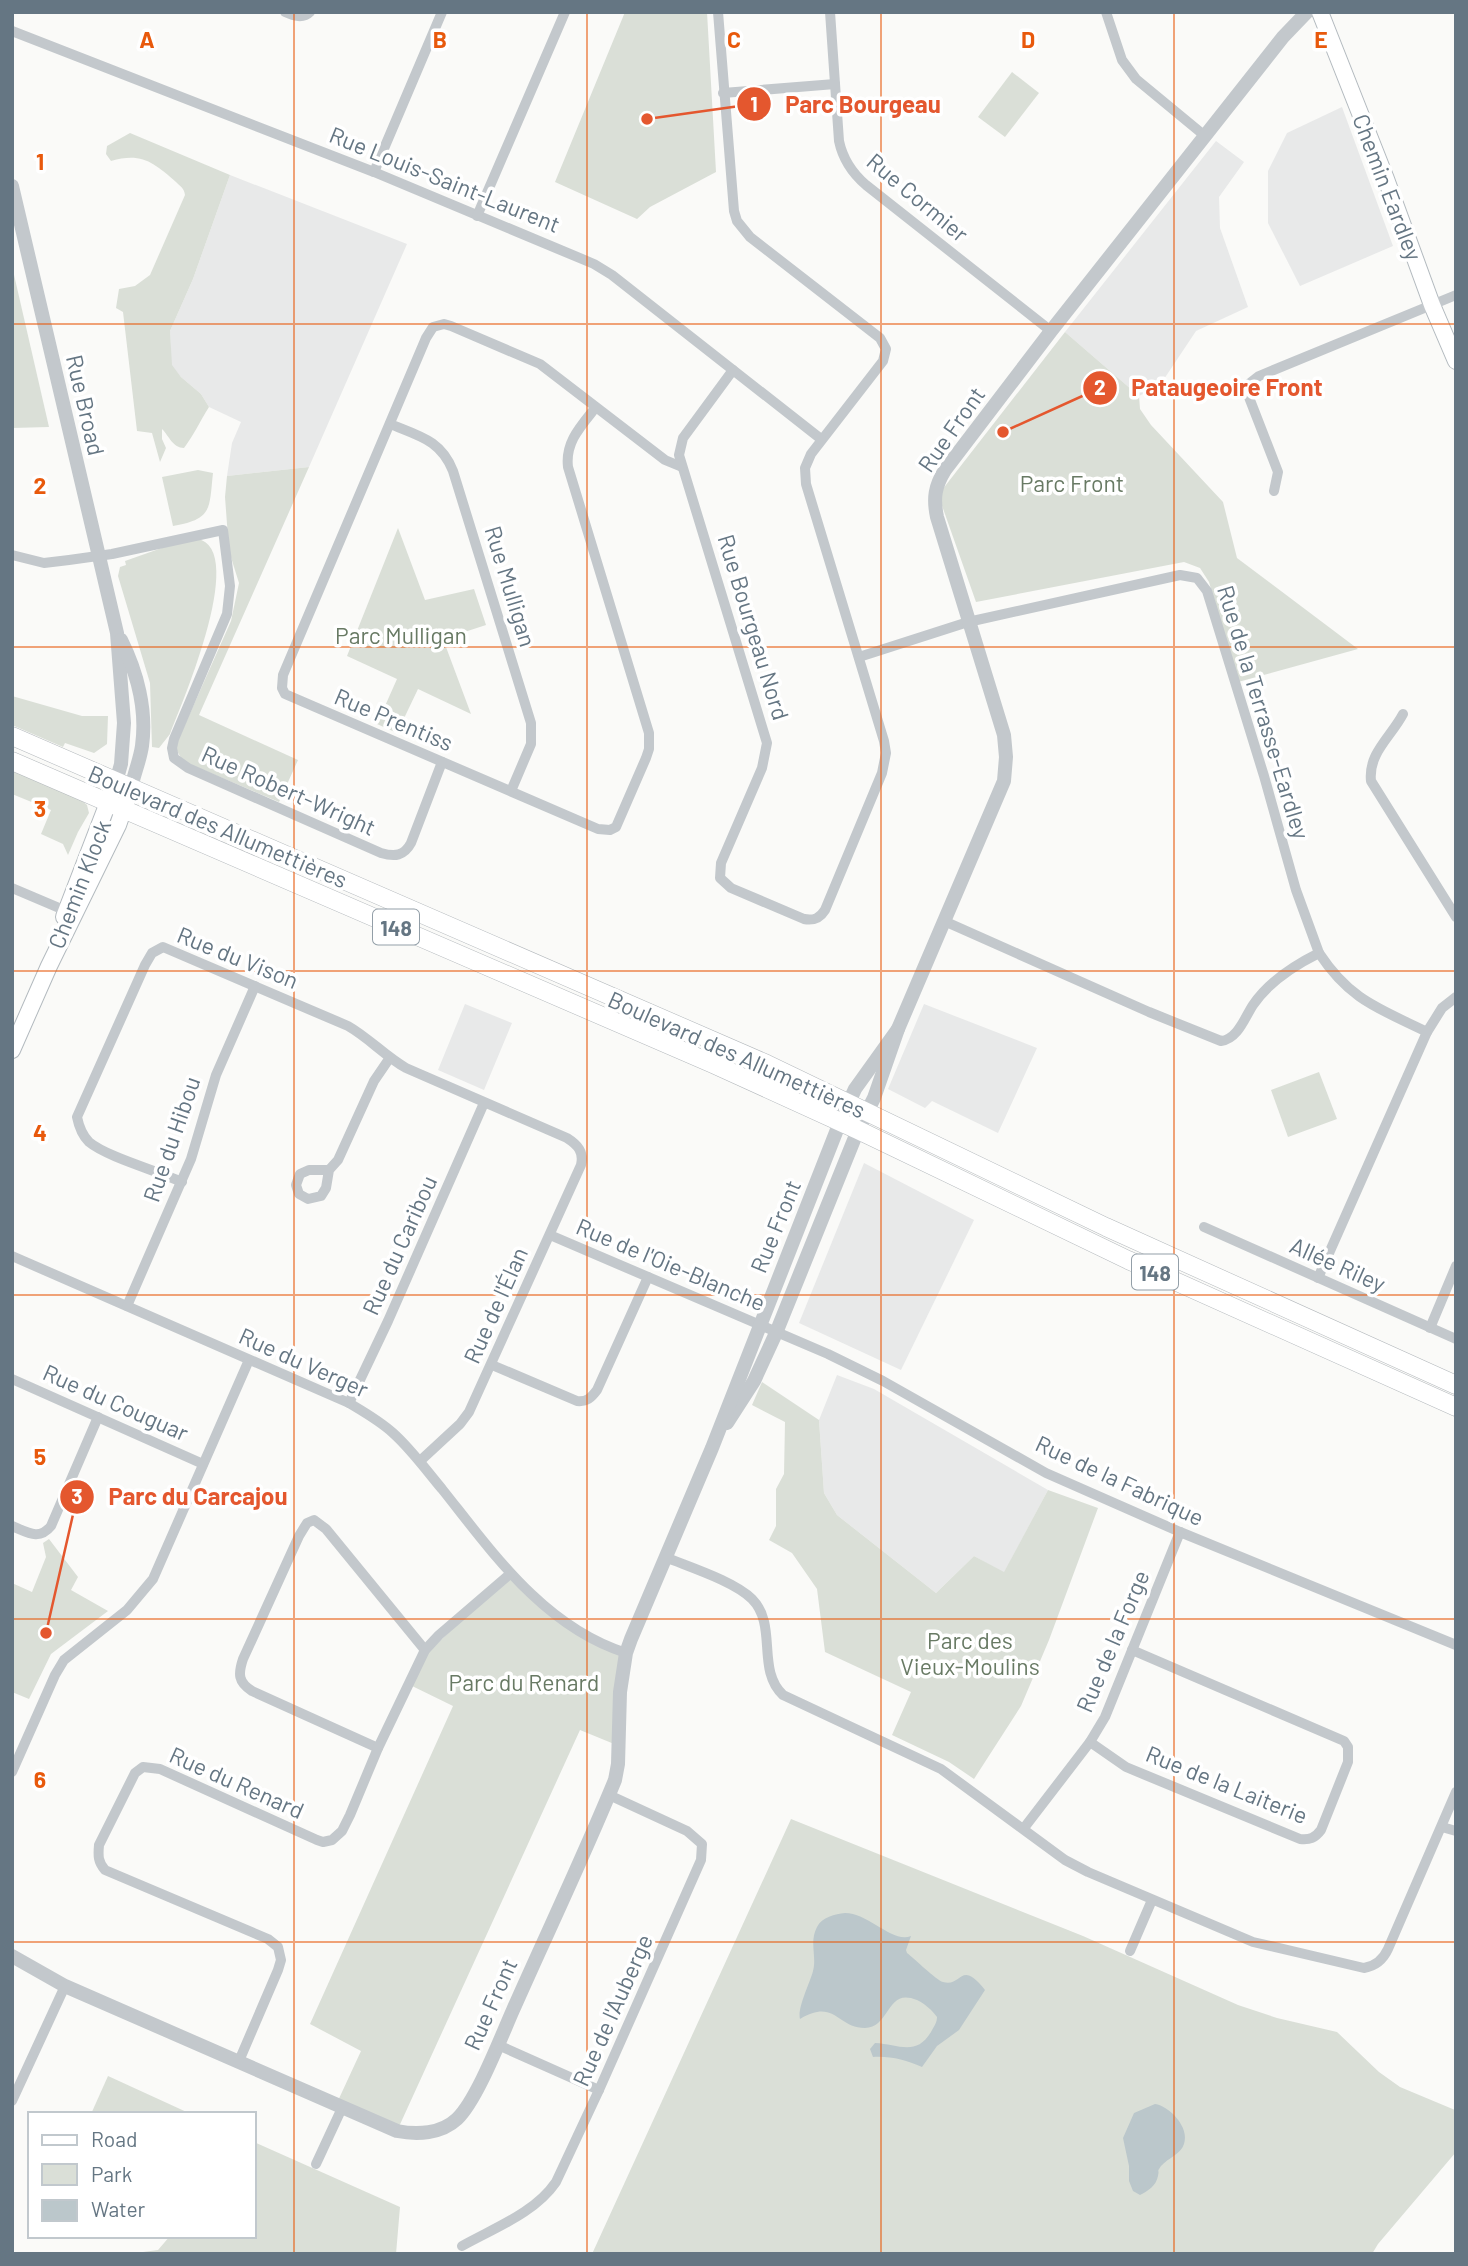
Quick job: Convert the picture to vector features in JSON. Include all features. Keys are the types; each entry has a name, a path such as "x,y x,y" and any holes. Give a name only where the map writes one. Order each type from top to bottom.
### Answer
{"highway":[{"name":"Boulevard des Allumettières","path":"12,736 721,1044 1134,1240 1456,1385"},
{"name":"Boulevard des Allumettières","path":"12,761 713,1064 858,1130 1128,1260 1456,1407"}],"main road":[{"name":"Chemin Eardley","path":"1320,12 1456,361"},
{"name":"Chemin Klock","path":"12,1050 124,785"}],"street":[{"path":"285,12 299,17 310,12"},
{"path":"374,172 442,12"},
{"path":"477,216 565,12"},
{"path":"718,12 723,93 835,84"},
{"name":"Rue Cormier","path":"830,12 841,149 845,160 857,177 1051,331"},
{"path":"1106,12 1122,61 1136,79 1205,136"},
{"name":"Rue Front","path":"712,1448 754,1381 776,1333 858,1130 874,1098 898,1029 1000,793 1006,769 1004,735 937,516 934,495 936,486 945,470 1051,331 1290,27 1307,12"},
{"name":"Rue Louis-Saint-Laurent","path":"12,31 374,172 604,270 821,439"},
{"name":"Rue Bourgeau Nord","path":"723,93 737,221 750,237 880,338 886,349 883,361 821,439 805,468 806,484 884,741 885,764 825,910 817,919 804,919 732,888 720,878 721,863 762,768 767,743 680,455 683,438 733,370"},
{"name":"Rue Broad","path":"12,187 117,633 124,723 121,764 124,785"},
{"path":"1274,491 1278,472 1245,387 1259,376 1456,295"},
{"name":"Rue Prentiss","path":"596,407 572,439 567,457 568,467 649,733 649,749 619,821 610,830 597,829 292,698 282,688 283,675 426,338 438,324 451,326 540,364 596,407 665,460 682,467"},
{"name":"Rue Mulligan","path":"390,424 438,446 453,471 531,723 531,744 511,791"},
{"name":"Rue Robert-Wright","path":"98,556 223,530 230,586 227,614 172,748 174,758 188,768 381,853 395,856 407,849 411,842 442,762"},
{"path":"12,555 44,563 98,556"},
{"name":"Rue de la Terrasse-Eardley","path":"859,657 968,622 1180,575 1192,576 1201,581 1207,591 1300,902 1319,953 1341,982 1366,1003 1427,1032"},
{"path":"1403,714 1374,756 1371,781 1456,917"},
{"path":"12,888 70,913"},
{"path":"944,921 1220,1041 1233,1036 1269,986 1290,969 1319,953"},
{"name":"Rue du Vison","path":"182,1182 109,1153 90,1142 80,1130 78,1117 152,953 163,947 348,1026 389,1059 567,1138 580,1150"},
{"name":"Rue du Hibou","path":"127,1306 182,1182 216,1075 255,986"},
{"path":"1318,1278 1427,1032 1442,1008 1456,997"},
{"name":"Rue Front","path":"12,1956 65,1986 385,2127 411,2134 424,2133 447,2126 465,2110 498,2045 609,1795 618,1763 620,1692 626,1653 712,1448 840,1122 855,1089 898,1029"},
{"path":"329,1170 341,1153 374,1081 389,1059"},
{"name":"Rue du Caribou","path":"349,1402 388,1321 484,1103"},
{"name":"Rue de l'Élan","path":"420,1461 466,1418 581,1165 580,1150"},
{"name":"Allée Riley","path":"1204,1227 1456,1339"},
{"name":"Rue de l'Oie-Blanche","path":"550,1234 776,1333"},
{"name":"Rue du Verger","path":"12,1256 349,1402 392,1431 420,1461 510,1574 564,1621 626,1653"},
{"path":"1430,1328 1456,1266"},
{"path":"492,1365 585,1402 597,1390 648,1277"},
{"name":"Rue de la Fabrique","path":"776,1333 883,1381 1046,1473 1180,1532 1456,1645"},
{"path":"12,1772 64,1660 127,1610 153,1579 249,1360"},
{"name":"Rue du Couguar","path":"12,1379 203,1464"},
{"path":"12,1526 35,1535 46,1532 51,1526 99,1417"},
{"path":"378,1748 252,1691 239,1677 243,1659 299,1535 307,1523 314,1520 326,1529 425,1650"},
{"name":"Rue de la Forge","path":"1024,1828 1090,1742 1110,1707 1180,1532"},
{"path":"665,1557 740,1590 752,1600 765,1625 772,1681 783,1695 942,1769 1076,1867 1266,1946 1355,1966 1372,1966 1384,1957 1456,1792"},
{"name":"Rue du Renard","path":"239,2061 278,1970 281,1960 278,1947 268,1939 112,1875 100,1864 99,1846 135,1773 143,1768 160,1769 317,1840 332,1840 342,1831 350,1815 378,1748 425,1650 510,1574"},
{"name":"Rue de la Laiterie","path":"1090,1742 1126,1766 1300,1839 1308,1840 1321,1830 1348,1762 1348,1747 1344,1741 1132,1650"},
{"name":"Rue de l'Auberge","path":"462,2246 532,2207 549,2192 562,2171 600,2090 702,1853 702,1844 687,1831 609,1795"},
{"path":"1442,1827 1456,1831"},
{"path":"1130,1951 1152,1900"},
{"path":"12,2101 65,1986"},
{"path":"498,2045 600,2090"},
{"path":"316,2164 342,2108"}],"shaded area":[{"path":"1342,107 1393,246 1300,286 1268,223 1268,171 1287,133"},
{"path":"1216,141 1244,162 1219,197 1220,228 1248,307 1196,331 1160,385 1139,396 1065,332"},
{"path":"230,175 407,244 309,467 227,476 232,443 241,422 209,407 201,394 171,365 170,331 193,279"},
{"path":"465,1004 512,1023 484,1090 438,1070"},
{"path":"924,1004 1037,1048 998,1133 932,1101 925,1108 888,1089"},
{"path":"864,1163 974,1220 901,1370 799,1323"},
{"path":"837,1375 874,1389 1048,1490 1004,1573 974,1556 936,1593 837,1515 824,1493 819,1420"}],"green space":[{"path":"625,12 707,12 716,172 650,207 637,219 555,182"},
{"path":"1012,72 1039,93 1005,137 978,117"},
{"path":"130,133 230,175 193,279 170,331 172,365 181,377 201,394 209,407 184,448 174,444 162,429 166,448 160,462 152,433 137,431 123,312 116,308 119,289 135,286 150,275 185,195 176,182 147,161 131,158 111,161 106,154 107,146"},
{"path":"12,266 49,427 12,428"},
{"name":"Parc Front","path":"1065,332 1139,396 1140,409 1151,425 1223,502 1237,558 1358,649 1238,682 1209,582 1200,568 1184,562 976,602 940,500 942,490"},
{"path":"309,467 199,715 298,760 279,802 187,763 175,747 231,621 239,583 229,551 225,497 227,476"},
{"path":"198,470 213,473 209,504 202,516 196,520 173,526 162,477"},
{"name":"Parc Mulligan","path":"398,528 425,600 474,589 486,625 443,639 471,714 418,689 397,733 377,724 397,679 347,656"},
{"path":"190,538 208,545 216,564 215,591 198,659 170,734 159,748 152,747 150,683 118,576 120,567 126,565 125,561"},
{"path":"12,696 82,716 108,716 107,744 94,753 65,743 63,747 12,725"},
{"path":"12,768 80,799 87,805 89,813 68,855 63,844 41,834 51,810 12,794"},
{"path":"1319,1072 1337,1119 1288,1137 1271,1090"},
{"name":"Parc des Vieux-Moulins","path":"762,1382 819,1420 824,1493 837,1515 936,1593 974,1556 1004,1572 1048,1490 1098,1508 1049,1640 1021,1706 974,1779 949,1762 892,1735 911,1692 825,1652 817,1589 792,1553 769,1540 776,1526 776,1489 784,1474 785,1422 752,1405"},
{"path":"49,1539 78,1577 71,1590 108,1611 51,1654 29,1699 12,1692 12,1583 32,1592 46,1557 43,1543"},
{"name":"Parc du Renard","path":"510,1574 548,1609 626,1653 619,1746 580,1730 397,2131 336,2105 361,2051 310,2024 453,1706 408,1684 418,1662"},
{"path":"791,1819 1083,1936 1238,2005 1277,2018 1337,2032 1379,2072 1400,2087 1455,2110 1456,2152 1372,2254 592,2254"},
{"path":"108,2076 187,2112 92,2112"},
{"path":"256,2143 400,2207 396,2254 128,2254 158,2250 168,2238 256,2238"}],"water":[{"path":"845,1913 863,1918 896,1936 911,1936 907,1953 943,1982 949,1983 966,1975 971,1976 985,1990 959,2030 937,2046 922,2067 898,2059 873,2057 870,2049 875,2043 913,2047 925,2040 937,2017 917,2000 907,1997 899,1999 880,2021 865,2028 848,2024 829,2013 812,2013 800,2019 802,2002 814,1966 814,1938 817,1927 825,1918"},
{"path":"1155,2104 1177,2118 1184,2131 1184,2144 1180,2151 1158,2170 1154,2185 1140,2195 1133,2191 1129,2181 1123,2138 1134,2113"}],"place":[{"name":"Parc Bourgeau","path":"647,119"},
{"name":"Pataugeoire Front","path":"1003,432"},
{"name":"Parc du Carcajou","path":"46,1633"}]}
